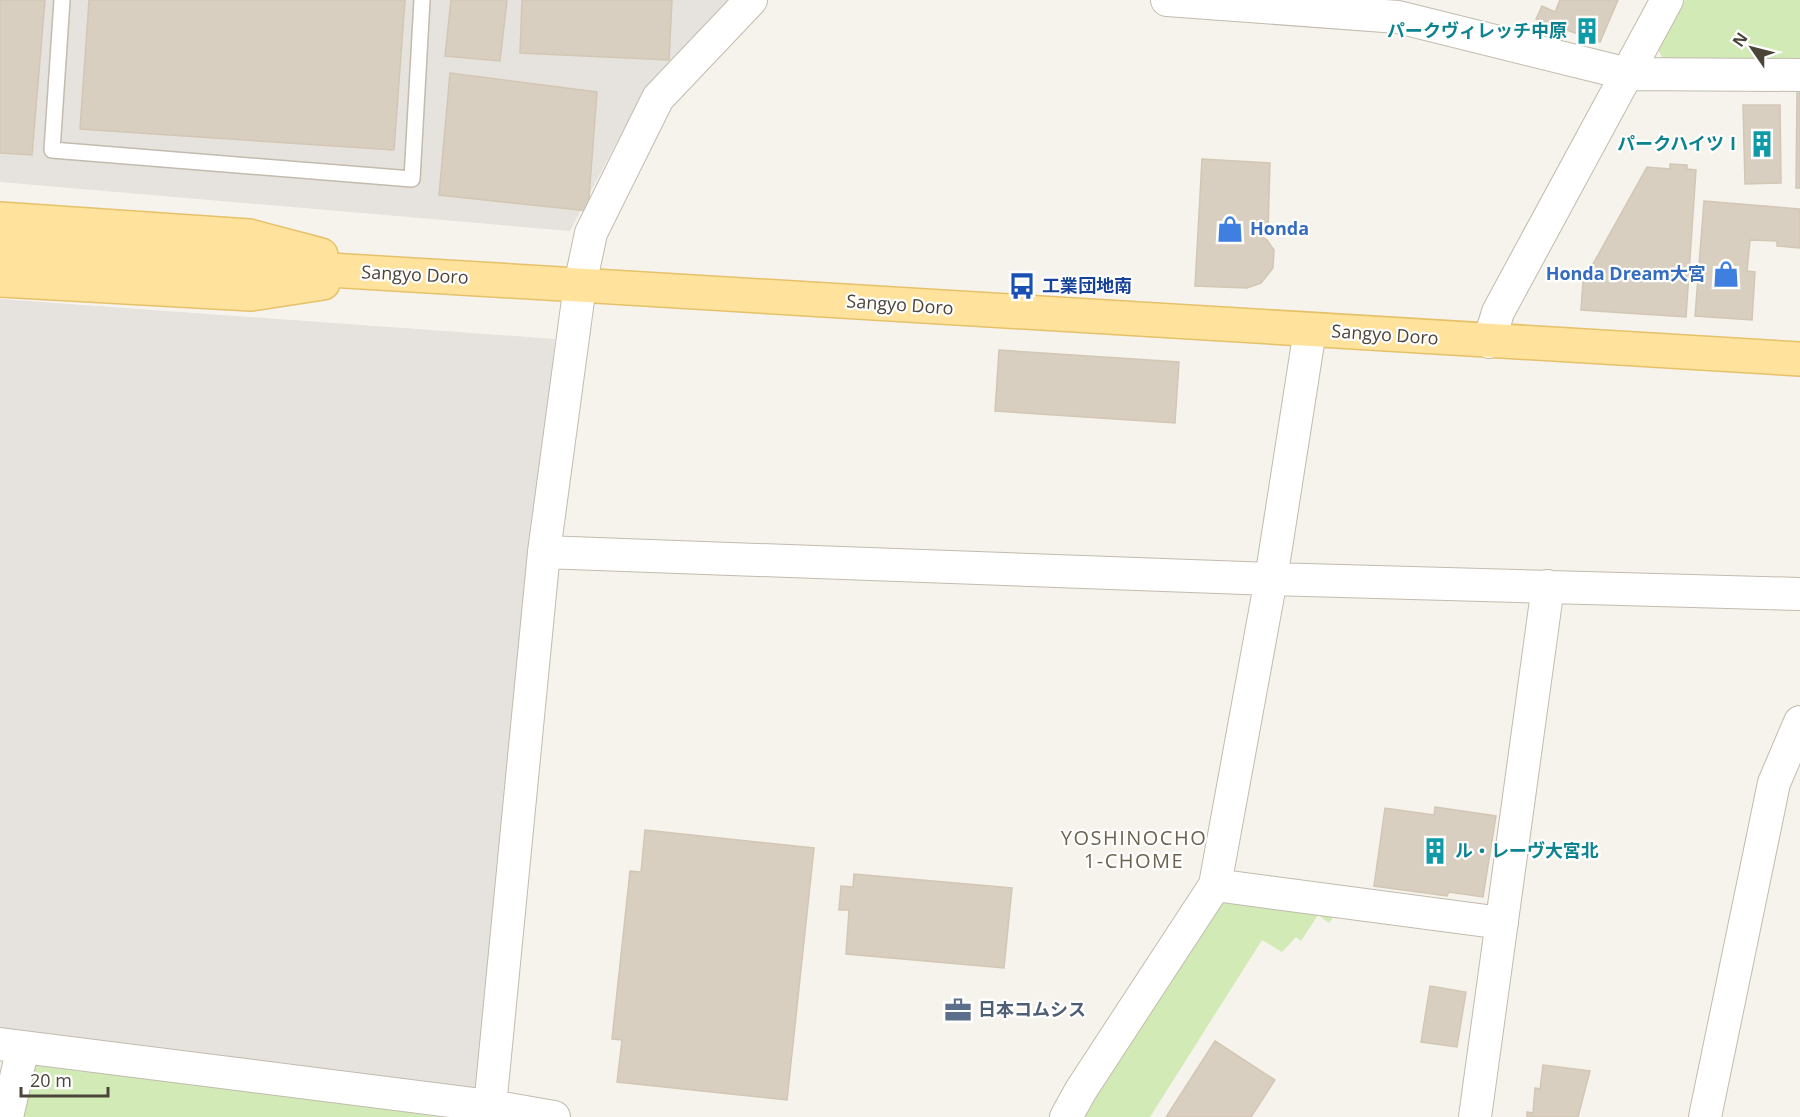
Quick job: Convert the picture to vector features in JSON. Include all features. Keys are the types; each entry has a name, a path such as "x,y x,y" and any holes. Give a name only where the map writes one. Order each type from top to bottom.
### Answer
{"main road":[{"path":"0,219 249,236 390,274"},
{"name":"Sangyo Doro","path":"0,250 1489,342 1800,359"},
{"path":"0,280 251,294 390,274"}],"street":[{"path":"489,1111 544,552 580,285 591,233 658,98 751,0"},
{"path":"1167,0 1398,17 1628,74 1800,75"},
{"path":"1489,342 1497,312 1667,0"},
{"path":"1066,1117 1081,1090 1215,885 1271,579 1310,330"},
{"path":"544,552 1271,579 1800,594"},
{"path":"1475,1117 1548,586"},
{"path":"1705,1117 1774,783 1800,722"},
{"path":"1215,885 1502,923"},
{"path":"7,1117 12,1045 489,1111 554,1117"}],"lane":[{"path":"62,0 52,150 412,179 422,0"}],"shaded area":[{"path":"0,0 728,0 642,94 570,231 0,182"},
{"path":"0,299 555,339 477,1095 0,1031"}],"green space":[{"path":"1685,0 1800,0 1800,61 1664,61 1658,49"},
{"path":"1223,890 1342,905 1329,923 1318,915 1301,941 1296,937 1282,952 1262,940 1150,1117 1074,1117"},
{"path":"38,1064 443,1117 17,1117 27,1072"}],"building":[{"path":"0,0 45,0 32,155 0,153"},
{"path":"89,0 405,0 394,150 80,129"},
{"path":"451,0 507,0 500,61 445,56"},
{"path":"522,0 672,0 669,60 520,53"},
{"name":"パークヴィレッチ中原","path":"1560,0 1618,0 1600,42 1536,19 1542,6 1555,12"},
{"path":"450,73 597,92 588,211 439,195"},
{"path":"1797,93 1800,93 1800,188 1796,188"},
{"name":"パークハイツⅠ","path":"1743,105 1780,105 1781,183 1745,184"},
{"path":"1202,159 1270,163 1268,230 1260,230 1259,235 1267,240 1274,250 1273,268 1261,283 1247,288 1195,286"},
{"path":"1670,164 1687,165 1687,169 1696,170 1686,317 1581,310 1583,282 1647,167 1670,169"},
{"path":"1704,201 1800,209 1800,248 1777,246 1777,241 1750,240 1747,271 1755,272 1752,320 1695,316"},
{"path":"999,350 1179,362 1175,423 995,411"},
{"name":"ル・レーヴ大宮北","path":"1435,807 1496,816 1483,897 1449,892 1447,896 1374,886 1385,808 1434,815"},
{"path":"645,830 814,848 787,1100 617,1082 622,1040 612,1039 630,871 641,872"},
{"path":"854,874 1012,888 1004,968 846,954 849,910 839,910 841,886 853,887"},
{"path":"1430,986 1466,992 1457,1047 1421,1042"},
{"path":"1215,1041 1275,1080 1251,1117 1166,1117"},
{"path":"1543,1065 1590,1071 1578,1117 1527,1117 1527,1112 1533,1113 1535,1088 1540,1089"}],"place":[{"name":"パークヴィレッチ中原","path":"1587,31"},
{"name":"パークハイツⅠ","path":"1762,144"},
{"name":"Honda","path":"1230,229"},
{"name":"Honda Dream大宮","path":"1726,274"},
{"name":"工業団地南","path":"1022,286"},
{"name":"ル・レーヴ大宮北","path":"1435,851"},
{"name":"日本コムシス","path":"958,1010"}],"district":[{"name":"YOSHINOCHO 1-CHOME","path":"1134,850"}]}
